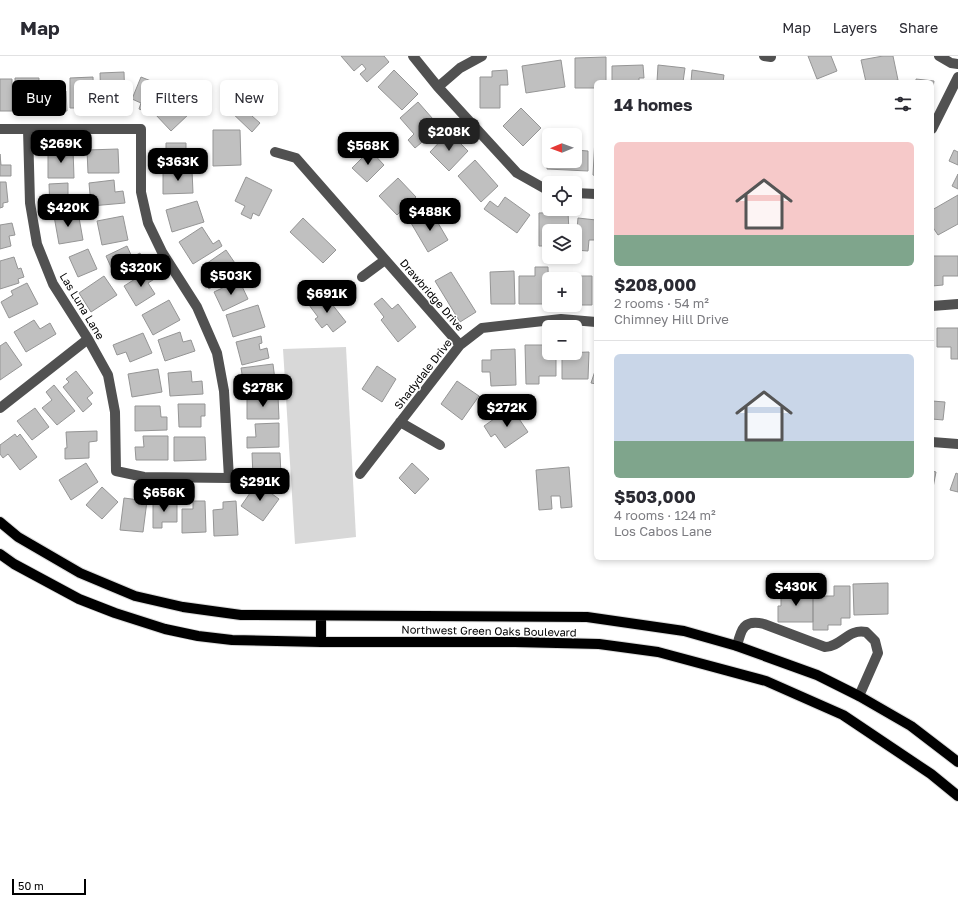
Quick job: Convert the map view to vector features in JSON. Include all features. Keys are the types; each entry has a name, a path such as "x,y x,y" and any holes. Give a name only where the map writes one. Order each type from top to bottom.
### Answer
{"main road":[{"name":"Northwest Green Oaks Boulevard","path":"0,522 18,537 80,573 135,596 182,607 241,615 404,615 587,618 684,631 737,646 817,675 859,696 911,726 958,762"},
{"name":"Northwest Green Oaks Boulevard","path":"0,554 14,564 80,599 115,613 165,629 198,636 232,640 321,642 523,642 599,644 658,652 766,681 843,715 931,774 958,796"},
{"path":"321,616 321,642"}],"street":[{"path":"413,56 438,86 517,172 542,187"},
{"path":"438,86 460,68 482,56"},
{"path":"939,56 951,63 958,64"},
{"path":"934,125 958,77"},
{"path":"0,129 28,129"},
{"name":"Las Luna Lane","path":"28,129 141,129 141,192 148,223 162,252 197,307 217,353 224,390 229,478 144,477 116,470 115,412 108,375 88,339 52,284 37,244 30,203 28,129"},
{"name":"Drawbridge Drive","path":"275,152 296,158 460,345"},
{"path":"582,194 594,194"},
{"name":"Drawbridge Drive","path":"362,277 385,260"},
{"path":"934,306 958,304"},
{"name":"Shadydale Drive","path":"360,474 460,345 482,328 561,319 594,322"},
{"path":"0,408 88,339"},
{"path":"400,422 440,446"},
{"path":"934,442 958,444"},
{"path":"737,646 741,630 747,624 758,622 822,646 829,647 835,645 853,632 866,632 874,640 878,648 878,655 859,696"}],"shaded area":[{"path":"346,347 356,537 295,544 283,349"}],"building":[{"path":"341,56 384,56 389,62 367,82 360,74 366,69 362,64 354,71"},
{"path":"808,56 831,56 837,71 817,79"},
{"path":"883,56 893,56 898,80 866,80 861,60"},
{"path":"606,57 606,80 594,80 594,88 575,88 575,58"},
{"path":"561,60 565,87 526,93 522,66"},
{"path":"643,65 644,78 639,78 639,80 612,80 612,66"},
{"path":"658,65 685,68 683,80 657,80"},
{"path":"394,70 418,94 402,110 378,87"},
{"path":"507,70 508,85 500,85 500,108 480,108 480,77 492,77 492,71"},
{"path":"692,70 724,75 723,80 691,80"},
{"path":"124,72 124,80 100,80 100,73"},
{"path":"93,77 93,80 74,80 74,108 70,108 70,78"},
{"path":"141,77 148,80 141,80 141,103 133,99"},
{"path":"15,78 39,78 39,80 15,80"},
{"path":"0,79 12,79 12,111 0,111"},
{"path":"418,102 440,127 415,148 408,140 414,134 400,118"},
{"path":"521,108 541,128 523,146 503,126"},
{"path":"157,116 187,116 171,131"},
{"path":"235,116 252,116 260,123 252,132"},
{"path":"213,130 240,130 241,165 213,166"},
{"path":"449,132 468,151 449,171 430,152"},
{"path":"166,143 186,143 186,156 192,155 192,166 166,166"},
{"path":"48,149 73,149 74,178 48,178"},
{"path":"118,149 119,173 88,173 87,150"},
{"path":"370,150 384,165 367,182 352,168"},
{"path":"954,150 958,152 958,165 949,161"},
{"path":"582,151 588,151 588,171 547,169 582,168"},
{"path":"0,154 1,165 11,165 11,176 0,176"},
{"path":"475,160 498,186 481,202 458,176"},
{"path":"192,170 193,193 163,194 163,171"},
{"path":"958,174 958,189 952,186"},
{"path":"246,177 272,190 259,216 253,213 251,219 241,214 245,206 235,201"},
{"path":"398,178 416,197 397,215 379,196"},
{"path":"114,180 115,192 123,191 125,203 91,206 89,183"},
{"path":"0,182 6,182 8,202 3,203 3,207 0,208"},
{"path":"68,183 68,197 76,197 76,208 50,209 49,184"},
{"path":"958,195 958,224 938,235 934,229 934,209"},
{"path":"505,197 530,215 517,233 484,209 490,201 498,207"},
{"path":"197,201 204,222 172,232 166,210"},
{"path":"431,211 448,240 428,252 411,223"},
{"path":"78,212 83,240 59,244 54,216"},
{"path":"539,213 542,213 542,216 568,216 569,224 542,224 542,246 539,246"},
{"path":"123,216 128,240 102,245 97,221"},
{"path":"303,218 336,250 323,263 290,232"},
{"path":"578,218 594,220 594,240 589,240 588,251 582,251 582,224 577,224"},
{"path":"12,223 15,235 9,236 11,246 0,249 0,225"},
{"path":"202,227 213,244 219,240 222,246 193,264 179,242"},
{"path":"127,246 132,257 140,253 144,263 115,276 106,256"},
{"path":"88,249 97,269 78,277 69,257"},
{"path":"226,250 239,269 209,289 203,281 211,276 203,266"},
{"path":"934,256 958,256 958,276 943,276 943,285 934,286"},
{"path":"14,257 18,269 21,268 24,277 18,279 19,283 0,289 0,261"},
{"path":"535,267 548,267 548,272 542,272 542,304 519,304 519,276 535,276"},
{"path":"151,269 156,278 148,283 155,294 136,306 124,286"},
{"path":"514,271 515,304 491,304 490,272"},
{"path":"451,272 476,312 460,322 435,281"},
{"path":"104,276 117,295 91,312 79,293"},
{"path":"582,276 592,276 592,305 582,305"},
{"path":"239,280 248,299 223,311 214,292"},
{"path":"27,283 38,304 9,318 1,302 13,295 11,291"},
{"path":"324,294 346,322 333,332 327,324 322,328 315,319 318,317 309,305"},
{"path":"382,298 392,309 398,304 416,327 398,342 381,320 384,317 374,304"},
{"path":"169,300 180,320 153,335 142,315"},
{"path":"258,305 265,327 233,337 226,315"},
{"path":"34,320 40,329 50,323 56,334 26,352 14,332"},
{"path":"937,328 958,328 958,359 951,359 951,347 937,347"},
{"path":"180,332 183,342 191,340 195,351 165,361 158,340"},
{"path":"143,333 152,353 130,362 126,352 117,355 113,345"},
{"path":"261,336 262,343 259,344 260,350 267,348 269,358 242,365 236,342"},
{"path":"6,342 22,365 0,380 0,346"},
{"path":"525,345 542,345 542,360 556,360 556,376 539,376 539,384 526,384"},
{"path":"515,349 516,385 491,386 490,372 482,372 482,360 491,360 491,350"},
{"path":"582,352 589,352 588,379 562,379 562,360 582,360"},
{"path":"273,364 276,388 245,392 241,368"},
{"path":"377,366 396,379 382,402 362,389"},
{"path":"158,369 162,392 132,397 128,374"},
{"path":"76,371 93,393 87,398 92,404 83,412 63,387 69,382 66,379"},
{"path":"191,371 192,382 202,381 203,394 170,396 168,373"},
{"path":"594,374 594,384 591,383"},
{"path":"457,381 479,396 462,420 441,404"},
{"path":"54,385 75,411 57,425 42,408 52,400 46,392"},
{"path":"247,396 278,396 279,419 247,419"},
{"path":"934,401 945,402 943,420 934,419"},
{"path":"178,404 205,404 205,416 201,416 201,427 179,427"},
{"path":"135,406 160,406 161,417 167,417 167,430 135,431"},
{"path":"511,407 528,432 505,448 495,434 491,437 484,426"},
{"path":"35,408 49,427 32,440 17,421"},
{"path":"279,423 279,447 247,448 247,437 256,437 255,424"},
{"path":"97,431 97,441 89,442 89,458 65,459 65,448 67,448 66,432"},
{"path":"15,434 17,437 20,434 37,457 20,470 8,454 3,458 0,454 0,445"},
{"path":"143,436 168,436 168,460 136,460 135,447 144,447"},
{"path":"174,437 205,437 206,460 174,461"},
{"path":"252,453 280,453 281,476 253,477"},
{"path":"86,463 98,482 71,500 59,480"},
{"path":"412,463 429,479 415,494 399,478"},
{"path":"569,467 572,507 561,508 560,496 551,496 552,509 539,510 536,470"},
{"path":"934,472 936,472 934,482"},
{"path":"956,473 958,474 958,492 950,490"},
{"path":"257,483 279,499 263,521 241,506"},
{"path":"102,487 118,502 102,519 86,505"},
{"path":"124,498 147,501 143,532 120,530"},
{"path":"153,501 177,501 177,522 162,522 162,528 153,528"},
{"path":"193,501 205,501 206,532 182,533 182,509 193,509"},
{"path":"236,501 238,535 214,536 213,510 223,509 223,502"},
{"path":"888,583 888,614 854,615 853,584"},
{"path":"834,586 850,586 850,618 841,618 841,625 828,625 828,630 813,630 813,596 834,596"},
{"path":"781,591 813,592 813,622 778,622 778,606 781,606"}]}
